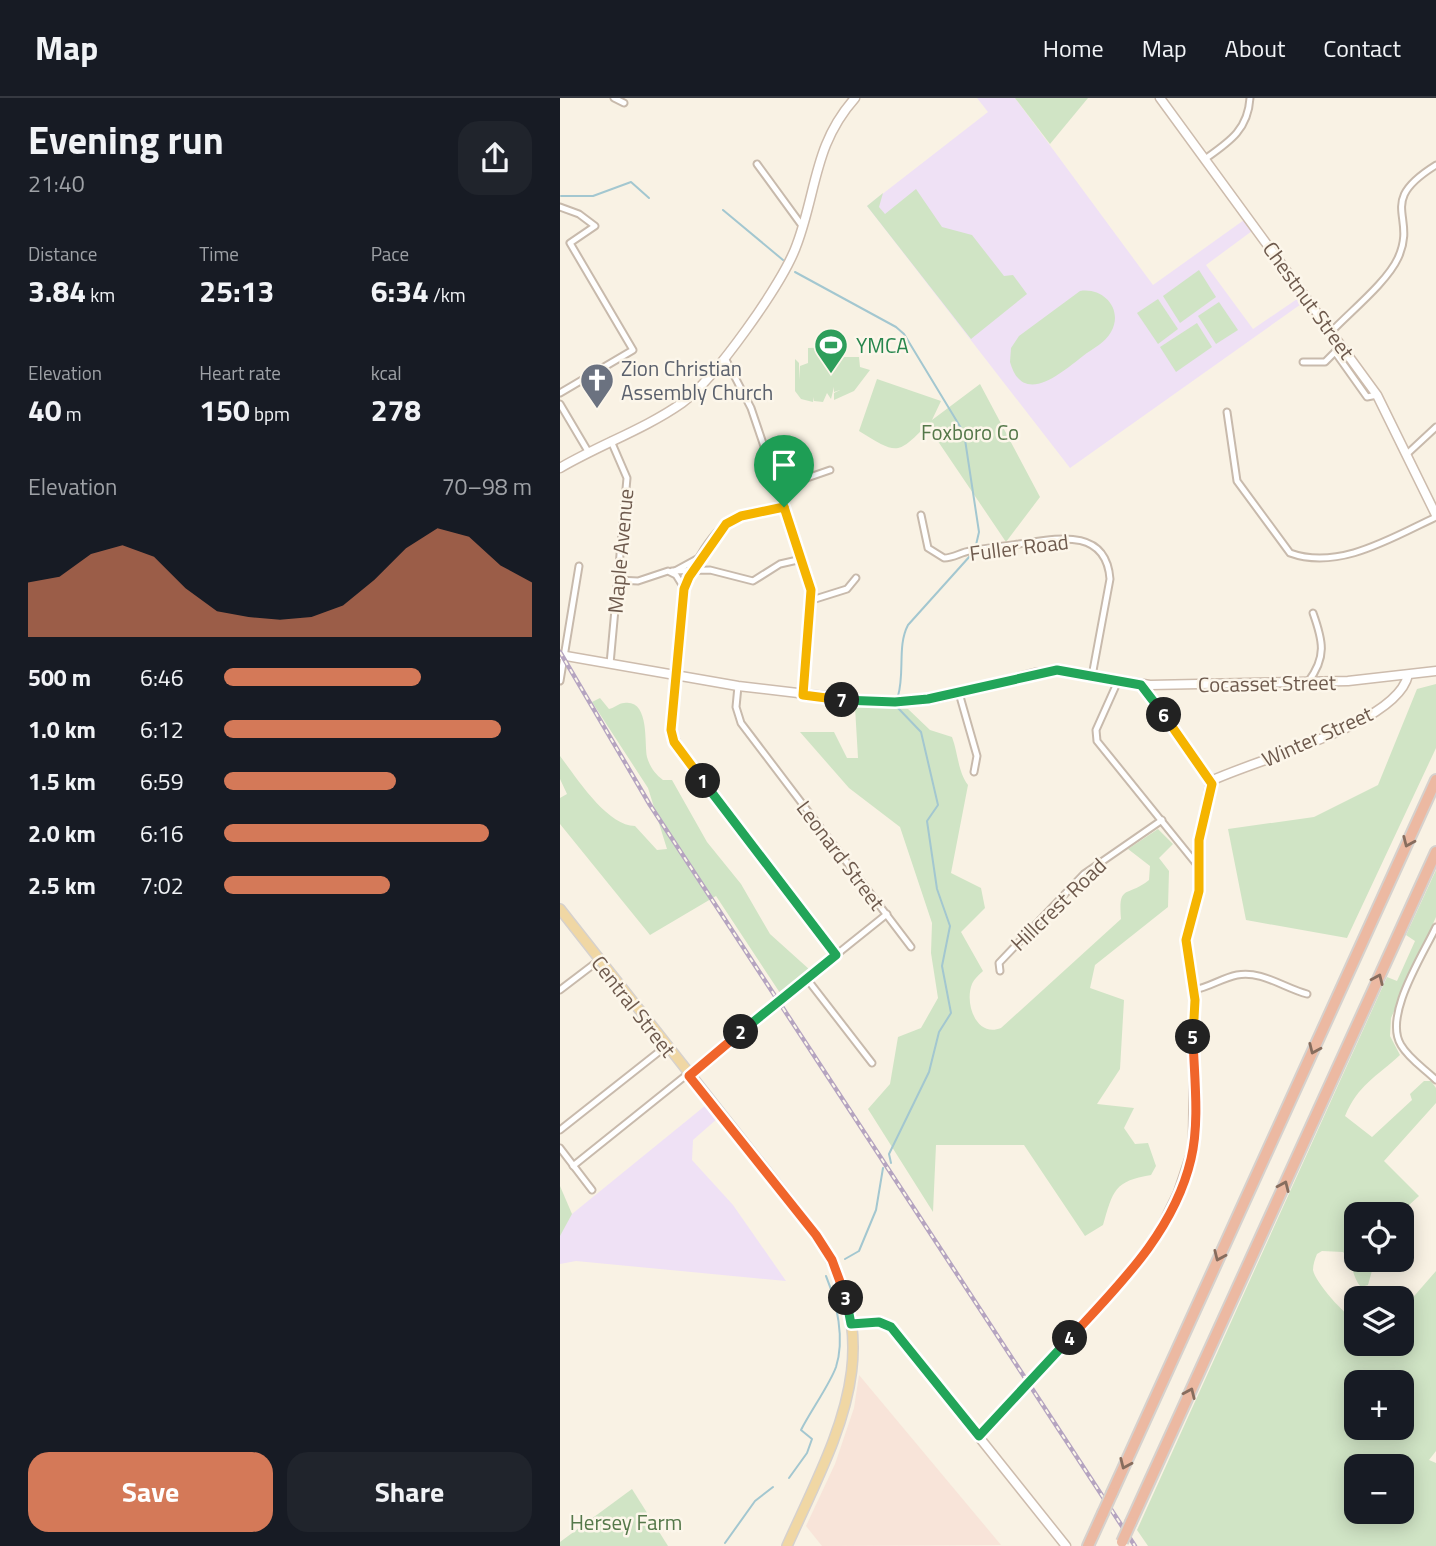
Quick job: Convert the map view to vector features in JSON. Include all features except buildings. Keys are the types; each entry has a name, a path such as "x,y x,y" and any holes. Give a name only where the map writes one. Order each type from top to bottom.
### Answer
{"highway":[{"path":"1088,1546 1436,780"},
{"path":"1122,1544 1436,852"}],"main road":[{"path":"560,468 682,403 700,387 724,357 784,275 803,227 825,142 855,98"},
{"name":"Chestnut Street","path":"1160,98 1377,395 1436,516"},
{"name":"Cocasset Street","path":"562,655 738,686 803,695 895,702 959,693 1046,671 1141,685 1308,682 1436,671"},
{"name":"Winter Street","path":"1211,781 1370,717 1402,691 1408,675"},
{"path":"979,1436 1136,1266 1155,1240 1191,1159 1195,1132 1194,990 1187,965 1186,940 1199,891 1200,832 1211,781"},
{"name":"Central Street","path":"560,909 598,961 819,1239 842,1284 851,1324 853,1366 846,1407 787,1546"},
{"path":"851,1324 879,1322 891,1327 1066,1546"}],"street":[{"path":"614,98 624,103"},
{"path":"1205,159 1242,129 1248,116 1250,98"},
{"path":"757,164 803,227"},
{"path":"1332,331 1393,267 1402,244 1401,214 1405,192 1413,180 1436,164"},
{"path":"560,207 579,214 595,226 570,243 633,350 560,393"},
{"path":"1303,362 1325,362 1335,352 1367,397 1377,395"},
{"path":"724,357 747,397 802,559 812,600 803,695"},
{"path":"560,404 589,453"},
{"path":"1227,412 1237,481 1290,554 1352,554 1436,516"},
{"path":"1407,454 1436,427"},
{"name":"Maple Avenue","path":"610,664 627,478 611,441"},
{"path":"778,488 830,470"},
{"path":"784,507 735,518 722,528 692,572 684,589 671,730 674,742 836,955"},
{"name":"Fuller Road","path":"921,515 928,548 944,558 968,551 1062,538 1083,541 1095,547 1108,566 1110,579 1092,676"},
{"path":"672,572 701,557"},
{"path":"618,580 638,580 663,570 710,570 753,581 780,564 802,559"},
{"path":"560,681 562,655 579,566"},
{"path":"672,572 684,589"},
{"path":"812,600 847,589 856,578"},
{"path":"1308,682 1320,664 1324,648 1313,613"},
{"path":"1118,681 1096,730 1097,741 1198,866"},
{"path":"1141,685 1211,781"},
{"name":"Leonard Street","path":"573,1166 689,1076 887,914 739,719 738,686"},
{"path":"959,693 976,756 974,772"},
{"name":"Hillcrest Road","path":"1000,971 999,962 1084,874 1162,820"},
{"path":"887,914 911,947"},
{"path":"1436,927 1398,1009 1395,1030 1403,1049 1436,1080"},
{"path":"1427,946 1436,950"},
{"path":"560,990 598,961"},
{"path":"1194,990 1247,975 1268,978 1289,990 1307,994"},
{"path":"807,979 872,1063"},
{"path":"560,1130 666,1047"},
{"path":"560,1148 592,1190"}],"shaded area":[{"path":"977,98 1015,98 1153,285 1244,220 1252,231 1206,265 1253,329 1300,297 1304,302 1070,468 867,206 988,112"},
{"path":"706,1105 718,1118 693,1140 692,1160 733,1205 786,1281 576,1261 560,1264 560,1234 572,1214"},
{"path":"859,1375 1001,1545 822,1546 806,1526 835,1464 854,1408"}],"green space":[{"path":"1015,98 1088,98 1050,144"},
{"path":"916,189 942,227 972,235 1004,276 1013,275 1027,294 971,339 867,206 883,193 879,207 885,214"},
{"path":"1199,270 1216,297 1180,323 1163,296"},
{"path":"1080,291 1096,292 1109,301 1115,315 1109,336 1054,377 1033,385 1024,383 1016,376 1010,362 1011,348 1019,336"},
{"path":"1158,299 1178,329 1158,344 1137,313"},
{"path":"1219,302 1238,330 1216,344 1198,316"},
{"path":"1197,323 1212,347 1176,372 1160,347"},
{"name":"YMCA","path":"840,347 841,357 859,357 860,367 870,370 854,391 834,400 834,393 840,390 834,392 834,387 831,399 827,393 823,402 814,401 814,397 813,402 801,399 795,391 795,359 799,363 799,380 800,366 808,363 808,348"},
{"name":"Foxboro Co","path":"877,379 941,401 932,420 980,384 1040,497 1006,542 927,425 909,442 896,448 890,448 859,431"},
{"path":"1436,684 1436,748 1347,938 1246,920 1228,829 1314,817 1378,785 1417,689"},
{"path":"600,698 609,709 624,703 638,708 644,723 647,757 653,770 663,780 672,780 707,842 741,884 770,934 810,970 780,993 716,896 650,935 560,824 560,798 567,794 560,779 560,756 603,809 624,824 635,826 657,850 667,849 648,788 592,702"},
{"path":"855,707 908,709 930,730 952,737 960,768 968,785 951,873 981,888 985,908 961,932 983,971 972,984 970,1001 974,1017 985,1028 1001,1028 1121,919 1123,896 1149,880 1150,866 1128,849 1158,829 1173,844 1159,858 1169,871 1168,907 1095,965 1090,988 1124,1000 1120,1069 1097,1104 1134,1108 1124,1128 1135,1144 1148,1143 1156,1166 1151,1175 1122,1184 1113,1196 1103,1225 1085,1236 1024,1145 936,1145 933,1212 868,1109 890,1084 898,1037 921,1028 938,998 931,953 932,923 900,827 849,788 800,732 834,732 847,758 858,758"},
{"path":"1436,870 1436,917 1391,1018 1390,1036 1400,1055 1362,1089 1345,1116 1372,1137 1412,1100 1410,1094 1424,1081 1431,1081 1436,1088 1436,1103 1384,1161 1419,1196 1412,1202 1344,1202 1344,1253 1322,1251 1317,1254 1313,1270 1331,1298 1344,1311 1344,1356 1414,1356 1414,1296 1436,1271 1436,1451 1429,1460 1436,1463 1436,1546 1148,1546 1137,1530 1387,977 1397,981 1415,941 1406,935"},
{"path":"560,1186 572,1214 560,1236"},
{"path":"1354,1272 1372,1272 1368,1285 1360,1286"},
{"name":"Hersey Farm","path":"632,1489 668,1546 560,1546 560,1542"}],"waterway":[{"path":"561,196 593,196 631,182 649,198"},
{"path":"723,210 783,260"},
{"path":"795,272 896,327 904,334 964,433 979,532 976,545"},
{"path":"898,696 903,642 908,625 970,556"},
{"path":"891,1163 889,1154 929,1072 939,1032 951,1013 942,966 950,926 937,889 927,821 938,805 921,732 898,708"},
{"path":"845,1259 859,1251 876,1210 883,1168"},
{"path":"789,1478 807,1453 812,1439 801,1430 829,1381 839,1356 840,1333 826,1276"},
{"path":"725,1543 755,1501 773,1487"}],"railway":[{"path":"560,652 650,805 1135,1546"}],"place":[{"name":"YMCA","path":"831,375"},
{"name":"Zion Christian Assembly Church","path":"597,410"}],"route":[{"path":"784,507 811,590 803,695 851,701 918,701 1057,670 1141,685 1211,781 1199,840 1199,891 1186,940 1187,965 1194,986 1195,1000 1195,1132 1187,1174 1155,1240 1136,1266 979,1436 891,1327 879,1322 851,1324 842,1284 819,1239 689,1076 836,955 684,756 674,742 671,730 671,703 684,589 689,577 713,538 726,524 741,516 784,507"}]}
